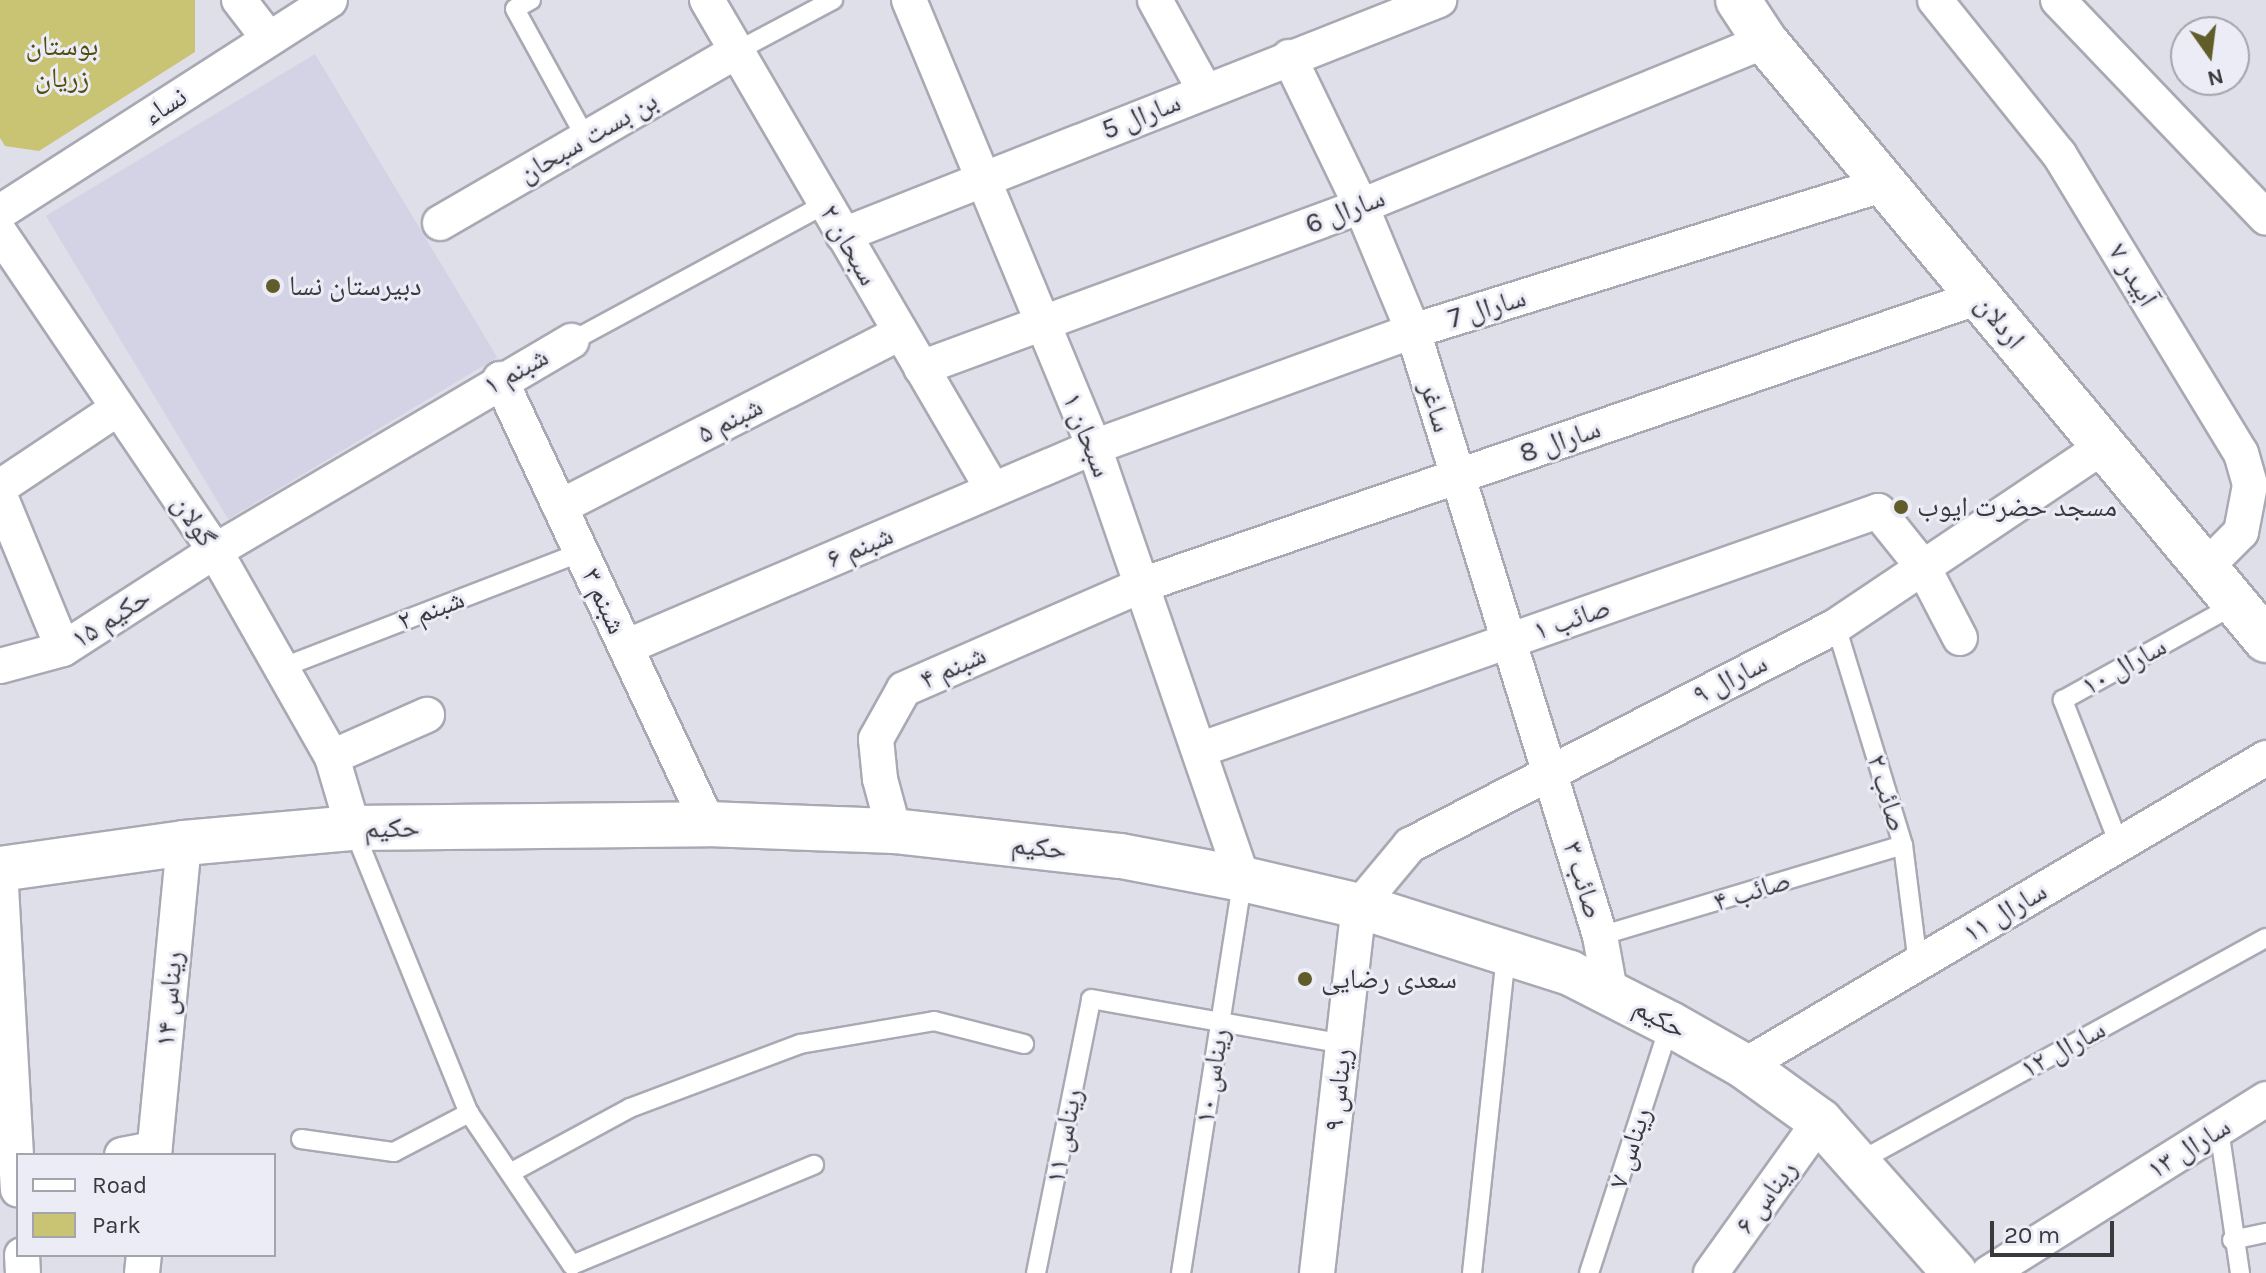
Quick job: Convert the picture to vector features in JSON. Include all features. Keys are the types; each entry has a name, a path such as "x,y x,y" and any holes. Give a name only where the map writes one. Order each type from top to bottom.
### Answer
{"street":[{"path":"239,0 269,39"},
{"name":"نساء","path":"0,212 330,0"},
{"name":"سبحان ۲","path":"707,0 993,490"},
{"name":"سبحان ۱","path":"909,0 985,177 1042,325 1094,447 1243,879"},
{"path":"1155,0 1205,91"},
{"name":"اردلان","path":"1738,0 1765,41 2266,640"},
{"name":"آبیدر ۷","path":"1935,0 2059,154 2241,453 2250,485 2241,532 2206,567"},
{"path":"2058,0 2266,218"},
{"name":"سارال 5","path":"843,235 1419,3"},
{"name":"سارال 6","path":"921,368 1361,206 1765,41"},
{"name":"بن بست سبحان","path":"440,223 737,51"},
{"name":"ساغر","path":"1289,57 1361,206 1413,331 1549,770"},
{"name":"سارال 7","path":"1094,447 1413,331 1885,184"},
{"name":"گولان","path":"5,250 215,551 332,757 353,828"},
{"name":"سارال 8","path":"1142,585 1979,297"},
{"name":"شبنم ۵","path":"560,507 900,333"},
{"name":"شبنم ۱","path":"215,551 500,379 572,341"},
{"name":"شبنم ۳","path":"500,379 708,824"},
{"path":"0,487 117,409"},
{"name":"سارال ۹","path":"1359,906 1410,845 1549,770 1836,626 2104,446"},
{"name":"شبنم ۶","path":"626,647 1094,447"},
{"path":"0,496 63,649"},
{"name":"صائب ۱","path":"1199,750 1878,511 1923,567"},
{"name":"حکیم ۱۵","path":"0,666 63,649 215,551"},
{"path":"1923,567 1960,638"},
{"name":"شبنم ۴","path":"894,831 880,779 876,739 904,689 1142,585"},
{"path":"332,757 427,715"},
{"name":"سارال ۱۱","path":"1744,1066 2266,758"},
{"name":"صائب ۳","path":"1549,770 1600,936 1610,991"},
{"name":"حکیم","path":"0,869 184,843 353,828 708,824 894,831 1121,856 1243,879 1359,906 1506,952 1610,991 1670,1024 1744,1066 1820,1121 1860,1161 1955,1273"},
{"name":"ریناس ۱۴","path":"143,1153 184,843"},
{"path":"0,869 12,1161"},
{"name":"ریناس ۹","path":"1317,1273 1359,906"},
{"name":"سارال ۱۳","path":"1989,1273 2266,1099"},
{"name":"ریناس ۶","path":"1711,1273 1820,1121"}],"lane":[{"path":"531,0 515,9 586,138"},
{"path":"737,51 833,0"},
{"name":"شبنم ۱","path":"572,341 825,204"},
{"name":"شبنم ۲","path":"281,668 581,552"},
{"name":"سارال ۱۰","path":"2119,844 2063,700 2236,604"},
{"name":"صائب ۲","path":"1836,626 1903,845 1918,963"},
{"path":"353,828 469,1113 512,1172 572,1269 814,1165"},
{"name":"صائب ۴","path":"1600,936 1903,845"},
{"name":"ریناس ۱۰","path":"1181,1273 1243,879"},
{"name":"سارال ۱۲","path":"1860,1161 2266,938"},
{"path":"1472,1273 1506,952"},
{"name":"ریناس ۱۱","path":"1036,1273 1091,999 1221,1022"},
{"path":"512,1172 630,1108 800,1044 934,1021 1024,1044"},
{"path":"1221,1022 1343,1044"},
{"name":"ریناس ۷","path":"1589,1273 1670,1024"},
{"path":"301,1139 394,1152 469,1113"},
{"path":"2219,1129 2232,1240 2240,1273"},
{"path":"2232,1240 2266,1233"}],"shaded area":[{"name":"دبیرستان نسا","path":"315,54 497,357 228,519 46,216"}],"green space":[{"name":"بوستان زریان","path":"0,0 195,0 195,52 39,151 5,146 0,138"}],"place":[{"name":"دبیرستان نسا","path":"273,286"},
{"name":"مسجد حضرت ایوب","path":"1901,507"},
{"name":"سعدی رضایی","path":"1305,979"}]}
